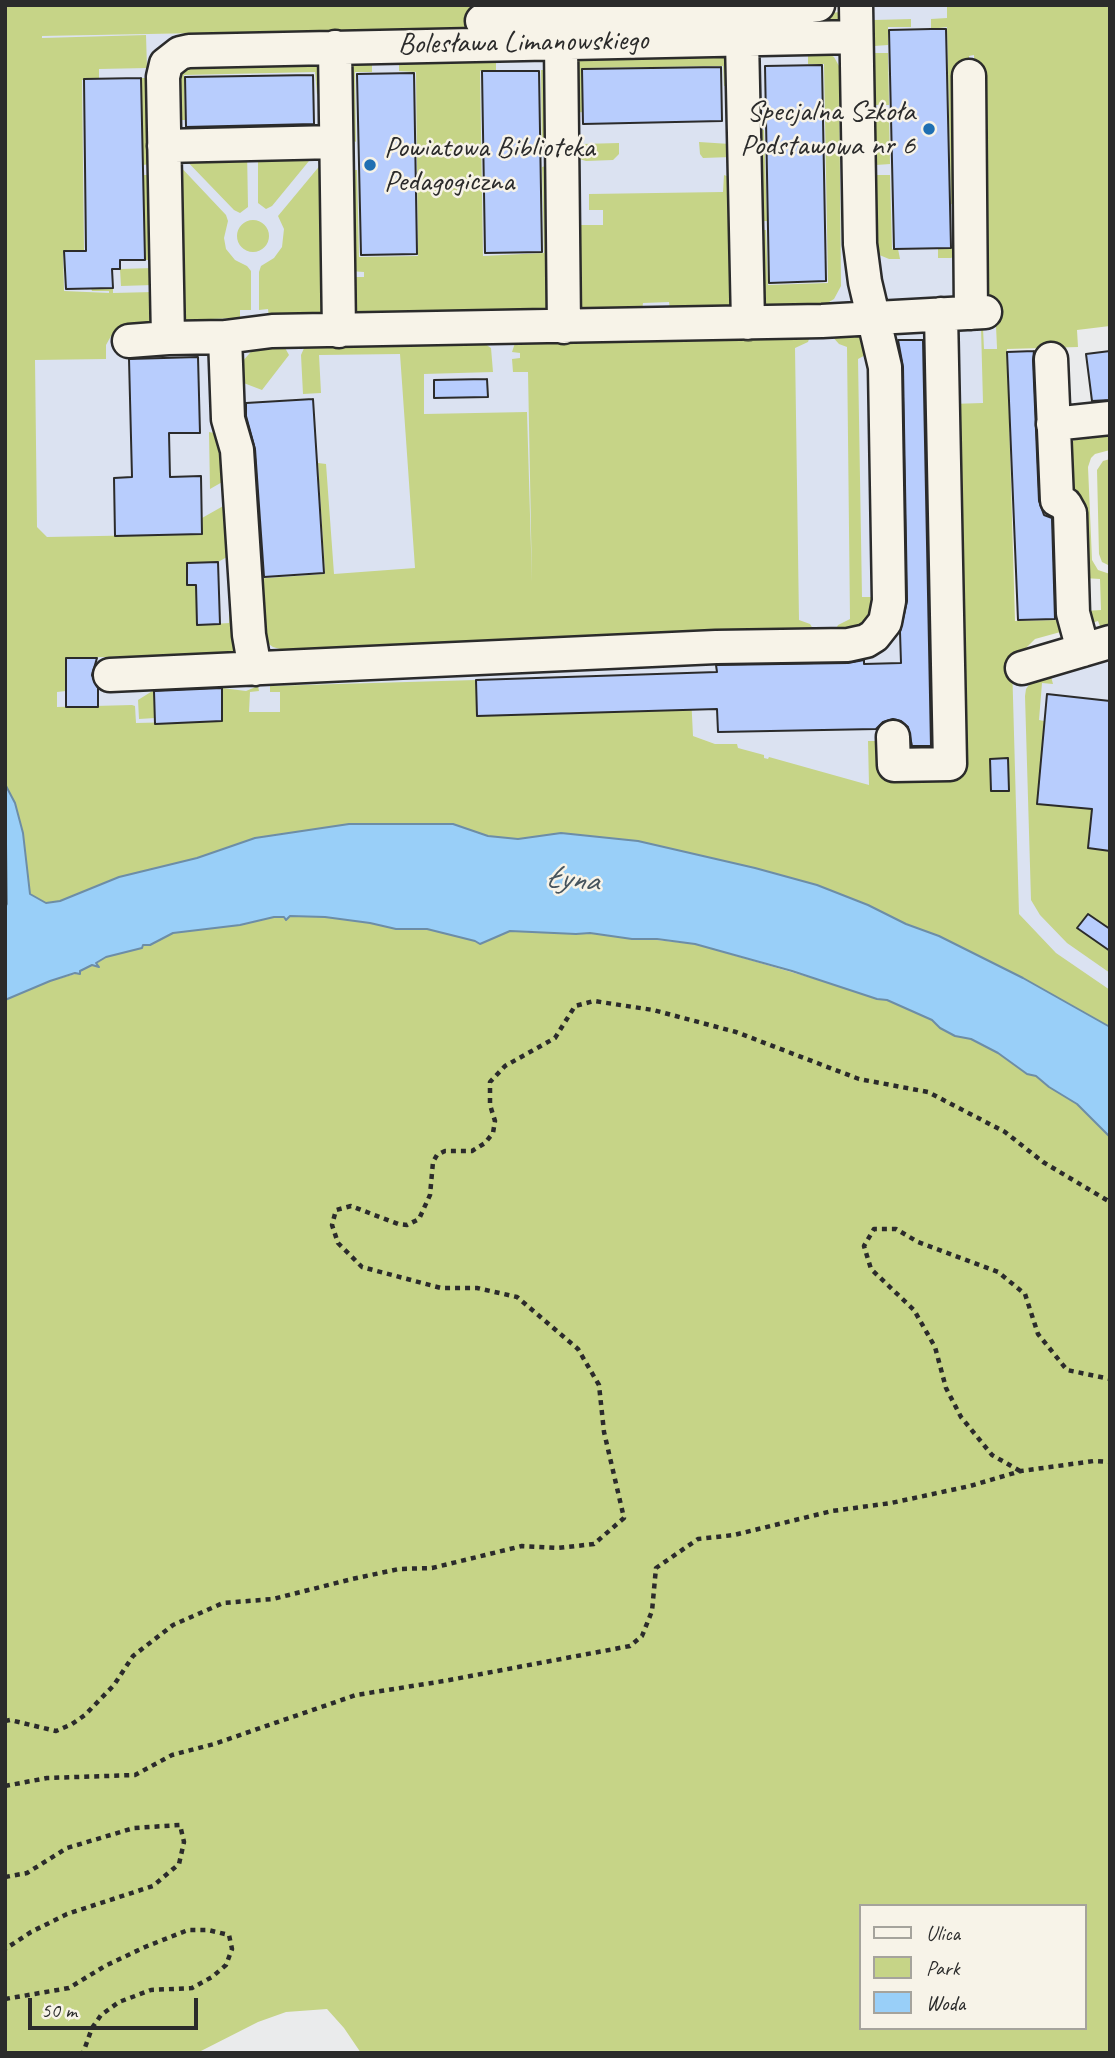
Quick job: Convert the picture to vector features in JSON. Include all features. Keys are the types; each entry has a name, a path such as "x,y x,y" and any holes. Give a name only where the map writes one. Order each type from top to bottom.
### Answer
{"street":[{"path":"482,21 687,17 818,5"},
{"path":"110,675 702,648 848,645 866,641 880,630 888,615 889,601 885,367 864,282 860,244 856,5"},
{"name":"Bolesława Limanowskiego","path":"164,146 164,71 172,58 189,51 856,37"},
{"path":"742,39 748,323"},
{"path":"561,43 564,327"},
{"path":"335,47 339,331"},
{"path":"893,737 894,765 950,764 966,313 969,76"},
{"path":"168,338 164,146 336,142"},
{"path":"129,341 225,337 272,331 748,323 966,313"},
{"path":"225,337 228,419 237,450 249,635 255,670"},
{"path":"1022,668 1096,646 1073,613 1070,513 1065,504 1057,500 1051,359"},
{"path":"1053,424 1110,418"}],"path":[{"path":"5,1721 56,1731 72,1724 85,1715 114,1685 133,1656 173,1625 223,1604 273,1599 352,1579 399,1569 432,1568 522,1546 558,1548 594,1544 624,1518 604,1432 599,1385 578,1349 517,1297 477,1288 441,1288 362,1267 338,1243 332,1225 336,1210 351,1206 398,1224 408,1225 419,1219 430,1195 433,1163 437,1155 445,1151 472,1151 494,1133 490,1082 513,1061 555,1038 575,1006 594,1001 653,1010 736,1032 859,1079 928,1093 1005,1132 1044,1162 1110,1202"},
{"path":"1021,1471 992,1455 961,1417 946,1388 935,1347 914,1310 871,1269 864,1246 874,1229 896,1229 918,1242 998,1272 1025,1294 1038,1334 1067,1370 1110,1379"},
{"path":"5,1786 47,1778 135,1775 172,1755 214,1744 356,1695 630,1646 642,1636 652,1611 656,1568 698,1539 734,1535 832,1511 891,1503 970,1486 1021,1471 1094,1461 1110,1462"},
{"path":"5,1877 27,1872 67,1849 134,1828 180,1825 184,1842 179,1864 153,1886 67,1914 31,1931 5,1949"},
{"path":"5,1999 69,1988 115,1961 188,1930 208,1930 229,1935 232,1949 226,1965 212,1977 192,1988 151,1990 119,2002 101,2015 92,2028 83,2053"}],"shaded area":[{"path":"873,5 947,5 947,18 979,16 997,349 1008,683 1110,652 1110,1000 715,744 693,736 68,787 19,463 41,36 844,21 872,19"}],"green space":[{"path":"5,5 688,5 682,11 467,17 467,26 760,20 840,12 841,21 42,36 146,35 147,68 99,69 99,79 82,80 84,251 63,252 64,291 109,293 92,291 91,288 113,288 113,293 153,292 150,316 153,319 150,323 128,327 111,336 106,345 106,359 35,360 37,527 47,537 202,534 202,518 225,505 232,510 233,527 227,557 218,562 187,563 187,577 188,585 196,585 198,625 229,623 229,603 238,602 241,640 237,650 228,654 66,658 66,691 57,692 57,707 132,705 135,706 136,723 222,721 222,688 246,691 258,686 259,691 250,692 249,712 280,712 280,692 270,692 270,686 476,680 478,716 684,710 683,673 688,673 693,736 715,744 737,744 738,748 764,755 764,758 769,757 869,785 868,741 878,741 885,746 886,780 958,779 951,404 983,403 981,327 984,349 997,349 995,304 983,300 978,292 974,55 969,56 969,70 963,71 965,242 959,254 951,258 938,258 938,249 960,246 959,204 951,204 947,27 931,29 931,19 947,18 947,5 1110,5 1110,326 1077,330 1078,347 1007,349 1015,621 1059,620 1064,631 1035,639 1012,662 1019,914 1056,953 1110,990 1110,1027 1023,978 939,936 906,924 868,905 817,885 638,841 561,834 518,839 488,836 453,824 349,824 255,838 197,858 119,877 60,901 46,903 30,894 5,907"},
{"path":"911,19 911,27 888,27 888,45 874,46 874,20"},
{"path":"874,53 888,53 889,105 875,105"},
{"path":"829,54 839,66 841,286 834,299 824,305 767,307 762,302 758,230 766,230 768,285 828,283 824,64 808,64 808,55"},
{"path":"721,56 728,60 732,86 724,86 723,66 582,68 583,112 573,113 575,63 580,59"},
{"path":"496,61 496,70 480,71 483,256 544,253 542,167 551,165 550,308 547,311 358,316 354,313 349,277 364,277 364,272 349,271 348,170 357,170 359,257 418,256 416,72 399,71 399,63"},
{"path":"356,64 372,64 372,72 355,72 356,142 349,138 349,68"},
{"path":"309,65 322,72 323,95 317,94 315,72 184,75 185,120 179,120 178,79 185,68"},
{"path":"541,70 549,70 551,156 542,156"},
{"path":"141,78 149,78 150,164 143,165"},
{"path":"875,114 889,114 890,164 876,165"},
{"path":"756,128 764,130 767,221 758,221"},
{"path":"699,142 730,144 731,157 703,158"},
{"path":"619,143 619,154 613,160 586,161 573,157 575,146"},
{"path":"247,150 248,207 240,213 180,154"},
{"path":"258,150 318,150 272,206 266,209 258,203"},
{"path":"327,157 331,315 269,318 268,309 259,310 259,272 261,266 274,258 282,247 284,229 278,216"},
{"path":"175,161 226,215 226,249 235,260 251,271 251,310 240,310 240,318 182,320"},
{"path":"143,175 151,175 152,260 145,260"},
{"path":"724,175 732,178 737,309 670,310 669,302 643,303 642,311 577,312 578,180 581,225 603,225 603,210 589,210 589,194 723,192"},
{"path":"876,175 890,175 892,249 898,249 900,259 889,259 877,254"},
{"path":"253,220 264,225 269,236 264,247 253,252 242,247 237,236 242,225"},
{"path":"153,268 153,285 121,286 120,269"},
{"path":"812,330 808,342 795,348 799,620 810,624 815,632 287,651 273,647 263,640 253,579 325,574 318,463 326,464 334,574 415,568 400,354 319,355 321,393 303,394 301,355 305,346 478,337 479,344 491,348 493,372 424,374 424,414 527,412 532,583 528,372 513,372 512,359 520,358 520,353 512,352 516,340"},
{"path":"852,332 863,340 871,352 858,359 862,597 880,597 878,605 860,630 835,631 838,625 850,619 847,347 839,344 831,335"},
{"path":"256,346 284,346 289,355 262,390 241,382 242,362"},
{"path":"209,432 224,439 224,481 210,489"},
{"path":"1110,436 1110,450 1095,454 1088,467 1092,560 1098,570 1110,574 1110,628 1102,631 1098,621 1085,625 1085,611 1101,610 1100,579 1084,578 1071,498 1069,441"},
{"path":"1110,459 1110,566 1102,562 1099,554 1097,470 1103,461"},
{"path":"1049,669 1053,684 1042,683 1039,720 1044,721 1045,736 1037,803 1092,809 1088,848 1110,851 1110,973 1067,943 1040,915 1031,900 1025,696 1026,689 1034,678"},
{"path":"154,690 155,718 139,719 138,700"},
{"path":"325,917 396,929 427,929 480,944 510,931 590,933 695,944 887,1000 932,1020 940,1028 955,1036 971,1039 998,1053 1027,1074 1036,1076 1077,1104 1110,1137 1110,2053 361,2053 327,2009 286,2012 258,2022 197,2053 5,2053 5,1000 50,981 79,973 92,965 97,966 97,963 106,957 150,945 173,933 240,925 263,918"}],"water":[{"name":"Łyna","path":"5,784 15,803 23,833 30,894 46,903 60,901 119,877 197,858 255,838 349,824 453,824 488,836 518,839 561,833 638,841 817,885 939,936 1023,978 1110,1027 1110,1137 1077,1104 1036,1076 1027,1074 998,1053 971,1039 955,1036 932,1020 887,1000 695,944 657,939 632,939 590,933 510,931 480,944 427,929 396,929 325,917 290,916 286,920 284,917 274,917 240,925 173,933 150,945 143,945 142,948 106,957 96,963 99,967 92,965 80,971 80,974 75,973 50,981 5,1000"}],"building":[{"path":"946,29 951,248 894,249 889,30"},
{"path":"822,65 826,281 769,283 765,66"},
{"path":"721,67 722,121 583,124 582,69"},
{"path":"482,71 539,71 542,252 485,253"},
{"path":"414,73 417,254 361,255 357,74"},
{"path":"313,75 314,124 186,127 185,77"},
{"path":"141,78 145,260 120,260 120,269 112,269 113,288 66,289 64,251 86,251 84,79"},
{"path":"898,340 923,340 931,746 912,746 908,727 893,719 883,722 876,729 718,732 717,709 477,716 476,680 717,672 716,665 848,663 864,660 864,664 901,663 900,632 907,601 903,367"},
{"path":"1034,351 1039,501 1044,515 1052,518 1055,619 1018,620 1007,352"},
{"path":"1110,351 1110,400 1092,401 1086,354"},
{"path":"198,357 200,433 169,433 170,477 201,476 202,534 115,536 114,478 132,477 129,359"},
{"path":"487,379 488,397 434,398 434,380"},
{"path":"313,399 324,573 264,577 255,449 246,416 246,403"},
{"path":"218,562 220,624 197,625 196,585 187,585 187,563"},
{"path":"66,658 97,658 92,675 98,688 98,707 66,707"},
{"path":"222,688 222,721 155,724 154,691"},
{"path":"1047,694 1110,701 1110,851 1088,848 1092,809 1037,804"},
{"path":"1008,758 1009,791 991,791 990,759"},
{"path":"1088,914 1110,929 1110,951 1077,928"}],"place":[{"name":"Specjalna Szkoła Podstawowa nr 6","path":"929,129"},
{"name":"Powiatowa Biblioteka Pedagogiczna","path":"370,165"}]}
